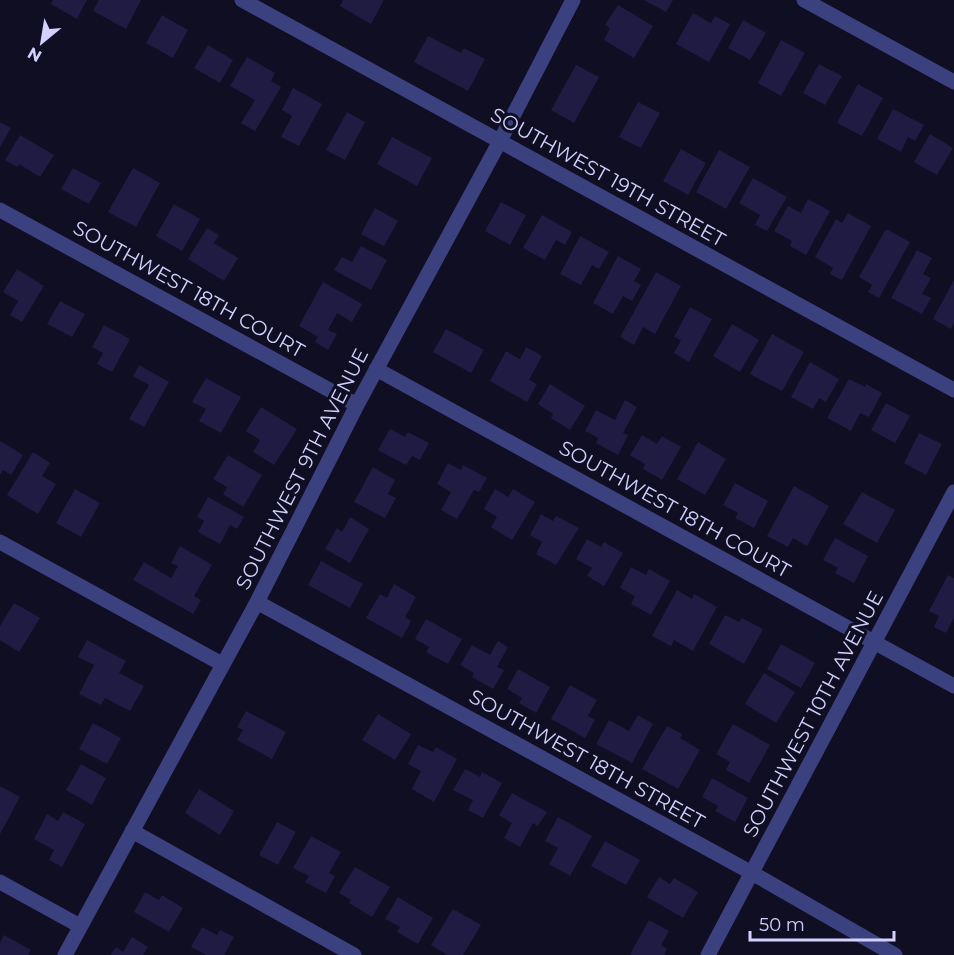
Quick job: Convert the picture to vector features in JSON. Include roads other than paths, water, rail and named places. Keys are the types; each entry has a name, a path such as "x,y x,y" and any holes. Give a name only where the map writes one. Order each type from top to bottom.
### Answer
{"street":[{"name":"SOUTHWEST 19TH STREET","path":"242,0 954,390"},
{"name":"SOUTHWEST 9TH AVENUE","path":"65,955 257,602 357,405 500,141 573,0"},
{"path":"804,0 954,82"},
{"name":"SOUTHWEST 18TH COURT","path":"0,210 357,405"},
{"name":"SOUTHWEST 18TH COURT","path":"376,369 954,686"},
{"name":"SOUTHWEST 10TH AVENUE","path":"708,955 954,492"},
{"path":"0,542 222,664"},
{"name":"SOUTHWEST 18TH STREET","path":"257,602 752,873 895,955"},
{"path":"132,831 354,955"},
{"path":"0,882 80,926"}]}
